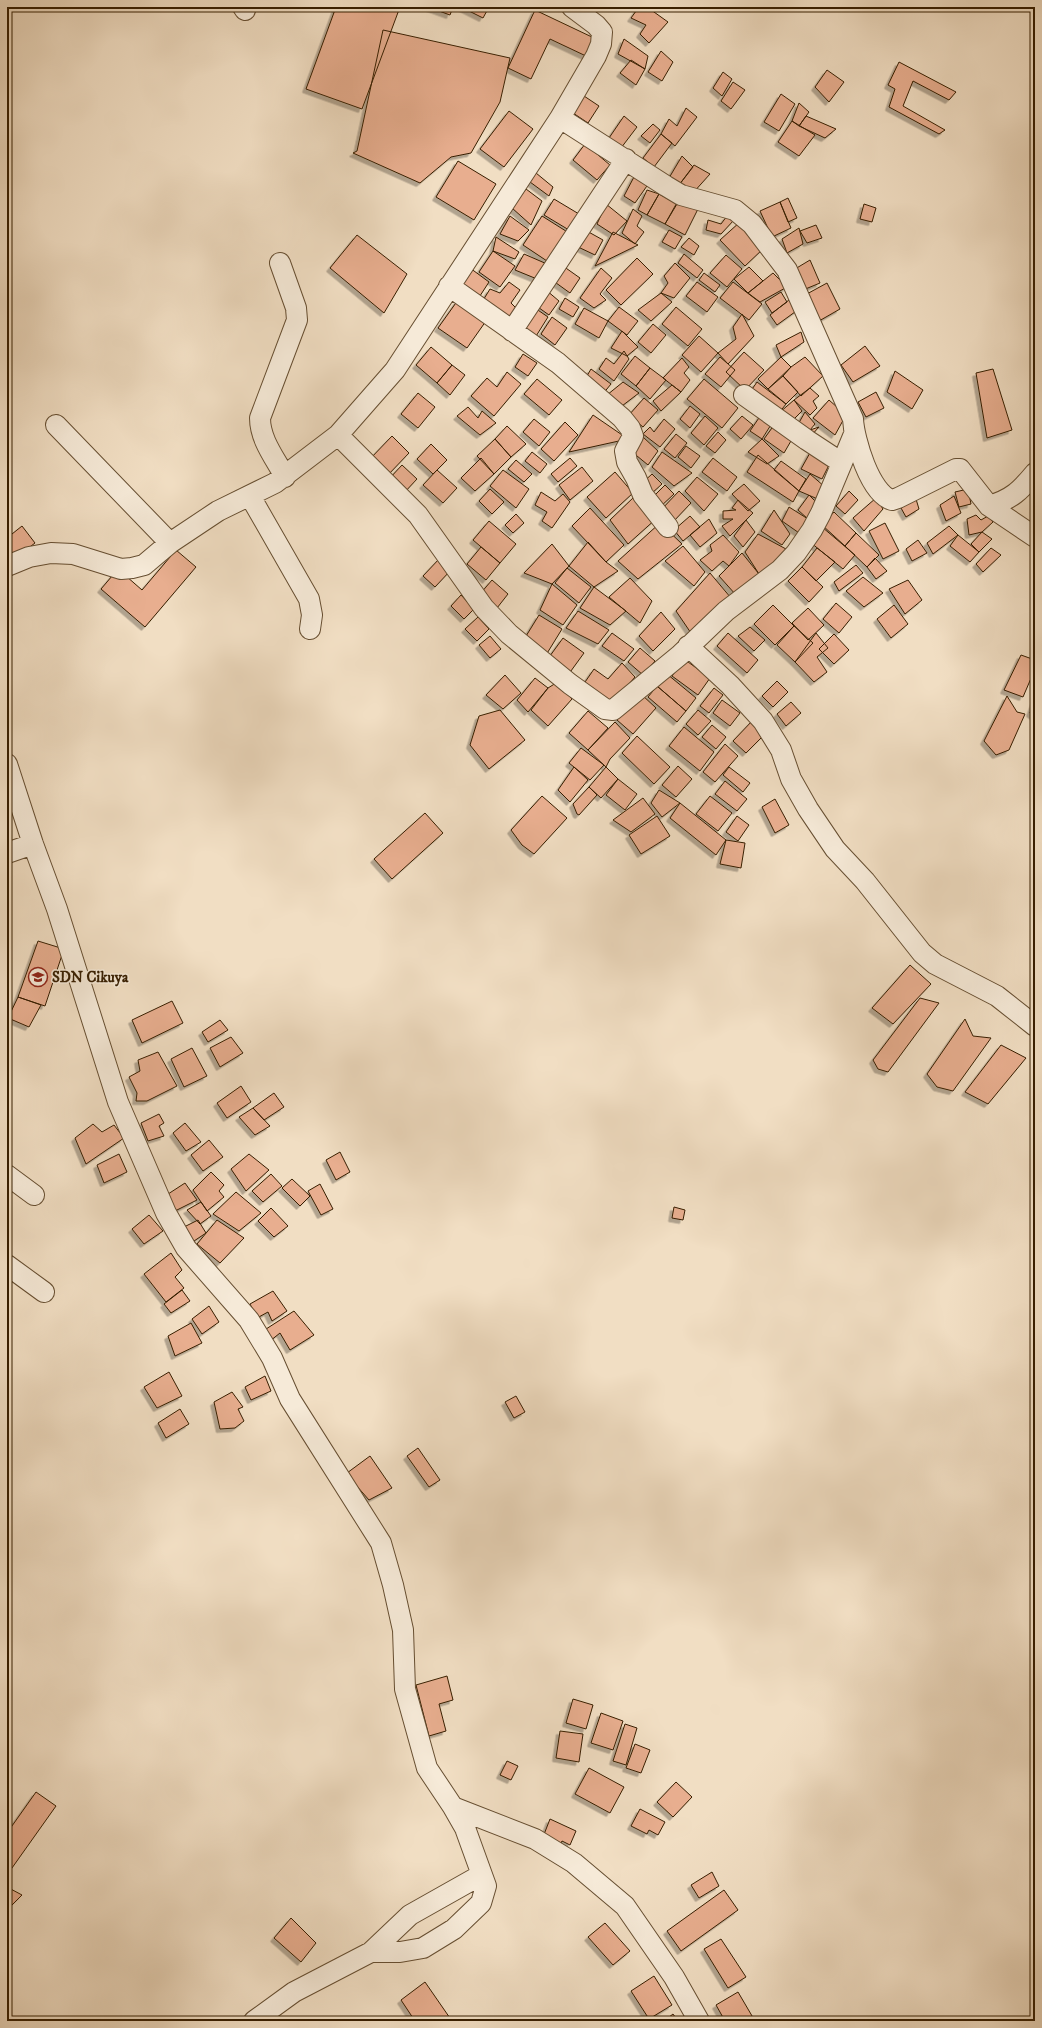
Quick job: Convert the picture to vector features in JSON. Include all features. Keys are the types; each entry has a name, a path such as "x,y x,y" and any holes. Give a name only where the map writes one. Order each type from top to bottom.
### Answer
{"street":[{"path":"7,566 42,553 73,554 120,569 144,565 170,543 218,511 285,477 338,435 395,370 560,118 596,56 602,37 602,32 596,25 572,7"},
{"path":"560,118 681,195 735,210 752,224 787,270 853,419 854,434 860,454 879,490 887,499 898,498 958,469 964,472 989,506 1035,537"},
{"path":"512,331 626,159"},
{"path":"280,263 296,308 297,320 295,329 260,418 260,426 263,437 285,477"},
{"path":"449,286 558,363 622,418 630,428 633,436 625,451 627,462 643,495 668,527"},
{"path":"744,395 806,440 842,463"},
{"path":"56,425 170,543"},
{"path":"338,435 418,515 484,608 509,634 570,684 605,709 615,709 726,611 780,570 796,553 812,530 854,434"},
{"path":"989,506 1006,500 1020,491 1035,473"},
{"path":"250,496 309,599 312,615 310,629"},
{"path":"688,646 730,684 763,721 781,750 791,779 808,809 835,849 865,881 922,953 935,964 997,996 1035,1026"},
{"path":"7,764 33,844 57,909 118,1102 166,1212 186,1248 249,1320 272,1358 290,1399 381,1543 394,1585 403,1630 405,1689 427,1768 465,1828 486,1886 481,1903 454,1929 422,1948 400,1952 371,1952"},
{"path":"7,853 33,844"},
{"path":"7,1176 34,1195"},
{"path":"7,1265 44,1292"},
{"path":"453,1807 536,1839 574,1863 625,1906 674,1977 698,2021"},
{"path":"254,2021 294,1992 371,1952 410,1915 481,1875"}],"building":[{"path":"336,7 400,7 362,109 306,89"},
{"path":"428,7 453,7 450,15"},
{"path":"461,7 489,7 483,18"},
{"path":"639,7 647,7 668,22 649,43 640,34 646,25 631,18"},
{"path":"535,10 594,38 586,56 550,39 531,79 508,68"},
{"path":"383,30 510,58 500,102 471,153 451,157 420,183 353,153 357,151"},
{"path":"624,39 648,56 645,69 618,54"},
{"path":"661,51 673,62 662,81 648,72"},
{"path":"631,60 645,69 636,85 620,73"},
{"path":"899,62 956,92 949,100 913,81 903,106 945,130 939,134 889,107 895,89 888,85"},
{"path":"827,70 844,82 829,102 815,87"},
{"path":"723,72 732,79 722,96 713,88"},
{"path":"733,82 745,90 731,109 721,101"},
{"path":"781,94 795,104 779,131 764,122"},
{"path":"584,96 599,106 588,123 573,113"},
{"path":"799,103 809,112 799,126 792,121"},
{"path":"686,108 697,117 675,146 661,134 669,119 677,126"},
{"path":"509,111 533,129 504,167 480,149"},
{"path":"624,116 637,127 621,148 609,138"},
{"path":"806,116 836,129 825,138 799,126"},
{"path":"792,121 815,135 799,156 778,142"},
{"path":"653,124 660,130 650,143 641,136"},
{"path":"661,134 672,143 654,167 643,158"},
{"path":"585,144 610,165 597,180 573,160"},
{"path":"682,156 693,167 679,185 669,178"},
{"path":"458,161 496,184 474,220 436,197"},
{"path":"694,165 710,174 692,194 679,185"},
{"path":"536,173 553,187 549,196 530,182"},
{"path":"635,175 649,183 635,203 624,196"},
{"path":"526,189 542,201 531,225 512,208"},
{"path":"647,190 659,194 647,215 638,210"},
{"path":"659,194 677,204 665,224 647,215"},
{"path":"788,198 797,218 788,222 780,202"},
{"path":"554,199 584,217 574,233 544,215"},
{"path":"679,199 698,209 685,235 665,224"},
{"path":"780,202 791,228 772,237 760,211"},
{"path":"606,204 627,221 614,235 597,224"},
{"path":"864,204 876,208 872,222 860,219"},
{"path":"633,209 642,216 637,226 644,232 635,244 622,233"},
{"path":"510,216 529,230 518,241 500,234"},
{"path":"542,216 569,233 550,263 523,245"},
{"path":"727,216 734,220 721,234 706,230 708,220 721,224"},
{"path":"740,222 764,248 745,266 720,240"},
{"path":"816,225 822,238 807,243 800,231"},
{"path":"799,228 803,244 787,253 782,239"},
{"path":"585,230 603,240 595,255 576,246"},
{"path":"669,230 682,237 675,249 662,242"},
{"path":"613,232 638,245 595,266"},
{"path":"357,235 407,274 384,313 330,268"},
{"path":"496,237 519,252 515,259 493,251"},
{"path":"689,238 699,246 694,255 681,247"},
{"path":"493,251 515,266 500,287 479,272"},
{"path":"524,254 547,264 537,279 515,270"},
{"path":"684,254 703,270 697,278 678,263"},
{"path":"726,255 742,269 727,287 710,273"},
{"path":"637,258 653,274 621,305 606,290"},
{"path":"810,260 820,283 803,290 795,269"},
{"path":"675,263 690,278 674,298 661,293 668,283 664,276"},
{"path":"563,266 580,278 570,293 552,280"},
{"path":"749,267 763,281 748,293 734,279"},
{"path":"470,268 489,282 476,302 456,288"},
{"path":"601,268 612,278 600,294 606,300 594,308 580,298"},
{"path":"704,273 720,285 715,292 699,280"},
{"path":"773,273 787,287 760,302 748,293"},
{"path":"509,282 520,290 511,303 520,312 512,320 482,302 490,289 500,293"},
{"path":"697,282 718,297 707,312 686,296"},
{"path":"733,282 762,304 749,320 720,298"},
{"path":"827,283 840,309 819,321 805,295"},
{"path":"546,290 559,301 549,315 535,305"},
{"path":"781,292 787,302 772,313 765,302"},
{"path":"661,293 672,302 651,321 638,310"},
{"path":"794,296 799,309 777,325 770,315"},
{"path":"565,298 579,307 573,317 559,309"},
{"path":"458,300 486,321 467,348 438,328"},
{"path":"532,306 548,317 533,341 517,330"},
{"path":"619,307 638,321 627,335 608,321"},
{"path":"676,307 702,329 688,346 662,324"},
{"path":"584,308 608,321 599,338 575,324"},
{"path":"742,314 754,336 728,364 718,353 736,339 733,327"},
{"path":"552,317 567,328 555,345 541,334"},
{"path":"653,324 666,335 651,353 638,342"},
{"path":"622,331 638,347 627,356 611,348"},
{"path":"801,332 804,342 781,357 776,345"},
{"path":"699,336 718,353 701,372 682,355"},
{"path":"865,346 880,366 853,382 841,365"},
{"path":"431,347 452,365 437,383 416,365"},
{"path":"624,351 629,359 614,381 599,369 606,358 614,364"},
{"path":"744,352 764,370 745,390 726,372"},
{"path":"523,354 537,363 528,376 515,367"},
{"path":"635,356 650,368 636,386 621,374"},
{"path":"720,357 735,370 721,387 705,374"},
{"path":"781,357 791,367 768,389 758,379"},
{"path":"805,357 823,376 801,396 783,376 791,367"},
{"path":"682,358 689,367 684,373 690,380 681,392 663,378"},
{"path":"452,365 465,375 450,395 437,383"},
{"path":"650,368 666,380 650,399 636,386"},
{"path":"591,369 611,384 602,395 584,381"},
{"path":"993,369 1012,430 987,438 976,373"},
{"path":"895,371 923,390 912,409 887,392"},
{"path":"507,372 521,384 494,416 471,396 487,378 497,387"},
{"path":"783,376 798,392 786,404 768,389"},
{"path":"537,379 562,400 549,415 524,394"},
{"path":"704,379 738,408 722,428 687,399"},
{"path":"623,382 639,393 618,409 607,395"},
{"path":"757,382 786,404 779,413 748,395"},
{"path":"672,385 681,392 661,411 653,401"},
{"path":"810,388 819,396 813,401 817,408 810,415 794,400"},
{"path":"876,392 884,408 866,417 858,402"},
{"path":"418,393 435,407 418,428 401,414"},
{"path":"644,398 658,410 643,427 629,415"},
{"path":"794,400 802,411 789,424 779,413"},
{"path":"829,400 846,415 835,435 813,418"},
{"path":"690,406 700,414 690,428 680,419"},
{"path":"468,407 478,418 482,411 496,423 480,435 457,416"},
{"path":"763,412 774,420 762,439 750,431"},
{"path":"805,412 815,424 810,430 819,427 809,438 796,428"},
{"path":"593,415 628,439 569,452"},
{"path":"705,416 718,428 704,445 691,433"},
{"path":"742,416 753,425 741,439 730,429"},
{"path":"534,419 550,432 539,446 523,432"},
{"path":"664,419 675,429 660,447 643,434 650,427 654,432"},
{"path":"777,421 795,434 784,453 764,439"},
{"path":"565,422 578,435 554,461 541,449"},
{"path":"507,426 526,444 511,457 495,439"},
{"path":"718,432 726,440 715,453 706,446"},
{"path":"676,434 687,443 675,458 664,449"},
{"path":"392,436 409,453 387,476 369,460"},
{"path":"643,437 658,451 648,465 631,451"},
{"path":"495,439 511,457 494,474 477,456"},
{"path":"762,439 779,456 767,464 748,452"},
{"path":"431,444 447,460 433,474 417,459"},
{"path":"686,446 700,456 691,468 678,457"},
{"path":"811,451 831,461 822,479 801,469"},
{"path":"532,452 547,464 540,473 525,461"},
{"path":"662,452 692,473 674,486 652,467"},
{"path":"758,455 799,491 793,502 747,472"},
{"path":"481,458 494,474 475,491 461,478"},
{"path":"570,458 577,466 558,482 551,474"},
{"path":"713,458 737,477 727,491 702,472"},
{"path":"516,460 532,474 524,482 508,469"},
{"path":"781,461 806,479 799,491 774,470"},
{"path":"402,465 417,479 403,494 389,479"},
{"path":"582,467 593,481 570,500 559,485"},
{"path":"437,470 457,488 443,503 423,485"},
{"path":"503,470 529,489 516,508 490,486"},
{"path":"615,472 633,493 606,518 587,497"},
{"path":"652,474 662,484 651,494 641,484"},
{"path":"810,474 825,487 820,500 799,491"},
{"path":"697,477 718,494 704,511 685,491"},
{"path":"744,484 760,501 748,511 732,494"},
{"path":"665,485 674,494 660,507 652,498"},
{"path":"490,489 504,502 492,514 479,501"},
{"path":"968,489 971,504 959,507 955,492"},
{"path":"679,491 691,503 672,523 660,511"},
{"path":"849,491 858,500 845,514 836,506"},
{"path":"541,492 555,501 563,494 570,502 552,528 542,521 547,512 535,505"},
{"path":"809,495 819,505 808,519 798,510"},
{"path":"954,496 961,513 946,521 940,505"},
{"path":"634,497 657,518 628,544 610,520"},
{"path":"876,498 883,509 864,531 853,518"},
{"path":"916,499 919,509 906,517 901,508"},
{"path":"738,500 753,513 730,536 722,526 733,519 723,519 723,511 736,510 732,508"},
{"path":"789,507 808,519 802,535 782,521"},
{"path":"590,508 624,545 606,562 572,526"},
{"path":"774,510 790,534 782,545 761,531"},
{"path":"834,512 856,533 845,546 822,525"},
{"path":"516,514 524,523 513,533 505,525"},
{"path":"976,515 981,520 988,516 993,522 982,532 969,535 967,519"},
{"path":"690,516 700,527 683,541 674,530"},
{"path":"709,519 717,533 700,547 690,535"},
{"path":"746,520 755,532 743,547 734,536"},
{"path":"489,521 516,544 500,563 473,540"},
{"path":"660,523 682,544 638,579 618,561"},
{"path":"885,523 899,551 883,559 869,531"},
{"path":"22,526 35,543 14,559 7,550 7,538"},
{"path":"949,526 958,535 933,554 927,543"},
{"path":"822,527 855,555 843,569 810,542"},
{"path":"982,532 992,539 979,552 971,544"},
{"path":"856,533 879,555 867,567 845,546"},
{"path":"758,534 786,549 774,568 759,574 745,552"},
{"path":"723,535 739,552 729,566 723,561 712,571 700,560 712,551 710,545"},
{"path":"958,535 979,552 970,562 950,546"},
{"path":"918,540 927,553 912,561 906,549"},
{"path":"588,542 606,562 618,571 594,587 569,566"},
{"path":"552,544 569,566 552,584 524,573"},
{"path":"683,546 705,572 694,586 665,561"},
{"path":"481,547 500,563 486,580 467,564"},
{"path":"817,548 835,562 816,581 802,567"},
{"path":"991,548 1001,555 983,572 976,564"},
{"path":"176,550 196,567 145,627 101,589 118,569 142,590"},
{"path":"742,553 759,574 736,595 719,576"},
{"path":"440,558 451,570 435,587 423,576"},
{"path":"875,558 887,571 876,579 867,567"},
{"path":"856,565 863,573 839,591 834,582"},
{"path":"802,567 823,587 809,602 788,581"},
{"path":"567,568 591,587 579,603 555,583"},
{"path":"710,573 731,598 693,636 676,611"},
{"path":"863,577 883,593 864,607 846,591"},
{"path":"630,578 652,601 640,623 609,597"},
{"path":"492,580 508,594 497,608 480,594"},
{"path":"908,580 922,600 905,614 889,589"},
{"path":"552,584 577,605 563,625 540,610"},
{"path":"594,587 626,611 610,625 580,608"},
{"path":"461,595 474,609 464,619 451,606"},
{"path":"836,603 852,617 839,633 823,619"},
{"path":"773,605 794,626 775,645 754,624"},
{"path":"894,605 908,624 891,638 877,619"},
{"path":"808,608 824,625 808,640 792,623"},
{"path":"578,611 609,630 598,644 566,628"},
{"path":"661,612 675,629 653,651 639,636"},
{"path":"539,615 562,629 546,655 523,641"},
{"path":"478,617 489,629 477,641 465,629"},
{"path":"794,626 813,643 795,662 777,645"},
{"path":"750,627 765,640 754,651 738,636"},
{"path":"612,633 634,649 624,661 602,646"},
{"path":"728,633 758,660 747,673 717,646"},
{"path":"816,633 828,648 817,657 827,672 814,682 795,662"},
{"path":"834,634 849,650 834,664 819,649"},
{"path":"490,636 501,649 490,658 479,645"},
{"path":"563,638 584,653 568,675 547,660"},
{"path":"640,648 655,661 643,675 628,662"},
{"path":"1021,655 1035,660 1035,669 1023,697 1004,690"},
{"path":"684,659 710,678 698,695 672,676"},
{"path":"622,663 635,677 611,705 583,685 594,669 608,679"},
{"path":"667,674 696,698 686,711 657,686"},
{"path":"505,675 521,693 503,709 486,695"},
{"path":"535,678 548,688 528,712 517,700"},
{"path":"777,681 788,692 773,707 762,696"},
{"path":"556,683 572,699 548,726 531,710 548,688"},
{"path":"657,686 686,711 677,722 648,697"},
{"path":"714,688 723,695 709,713 700,706"},
{"path":"641,694 656,708 633,734 617,720"},
{"path":"1007,696 1017,712 1025,714 1009,750 996,755 984,741"},
{"path":"1035,699 1035,717 1030,713"},
{"path":"722,700 740,713 730,726 713,713"},
{"path":"791,702 801,713 786,726 777,714"},
{"path":"500,710 525,740 489,769 470,745 479,716"},
{"path":"698,710 711,721 698,735 686,724"},
{"path":"588,711 608,728 588,750 569,733"},
{"path":"753,720 766,733 746,753 733,741"},
{"path":"615,722 630,738 610,759 606,767 588,750"},
{"path":"712,725 726,737 716,749 702,737"},
{"path":"684,727 714,752 700,771 669,746"},
{"path":"637,736 670,767 654,784 622,753"},
{"path":"725,744 738,756 715,782 703,772"},
{"path":"581,748 604,765 590,780 569,763"},
{"path":"678,766 692,779 676,797 662,785"},
{"path":"574,767 588,780 570,802 558,790"},
{"path":"606,767 618,779 601,798 589,787"},
{"path":"729,767 750,783 743,792 723,775"},
{"path":"618,779 637,794 625,810 606,795"},
{"path":"725,781 747,799 737,811 715,794"},
{"path":"589,787 597,795 579,815 577,814 573,804"},
{"path":"659,790 680,803 662,817 651,803"},
{"path":"542,796 567,818 534,854 522,845 511,830"},
{"path":"710,796 732,813 718,831 696,814"},
{"path":"643,798 655,814 631,832 613,820"},
{"path":"775,799 789,825 775,833 762,807"},
{"path":"680,803 726,840 716,855 670,818"},
{"path":"425,813 443,833 392,879 374,859"},
{"path":"657,816 670,836 641,854 629,835"},
{"path":"737,816 749,825 738,841 726,832"},
{"path":"726,840 745,843 741,868 720,864"},
{"path":"38,941 64,949 45,1006 18,997"},
{"path":"910,965 931,984 893,1024 872,1008"},
{"path":"18,997 41,1005 29,1027 8,1018"},
{"path":"920,998 939,1003 888,1072 878,1069 873,1060"},
{"path":"172,1001 183,1023 142,1043 132,1020"},
{"path":"965,1019 973,1036 991,1038 953,1091 937,1087 927,1074"},
{"path":"220,1020 228,1030 208,1042 202,1032"},
{"path":"231,1037 243,1053 220,1067 210,1048"},
{"path":"1001,1045 1026,1058 988,1104 965,1092"},
{"path":"192,1048 207,1076 184,1087 171,1059"},
{"path":"158,1052 177,1086 147,1101 136,1101 137,1093 129,1077 140,1071 138,1060"},
{"path":"241,1086 251,1102 227,1118 217,1103"},
{"path":"274,1093 284,1107 264,1120 253,1108"},
{"path":"253,1108 270,1126 255,1135 239,1117"},
{"path":"159,1114 164,1123 159,1126 164,1136 148,1141 141,1123"},
{"path":"185,1123 201,1142 186,1151 173,1133"},
{"path":"93,1124 102,1132 114,1125 124,1138 86,1164 75,1138"},
{"path":"209,1140 223,1157 203,1171 191,1155"},
{"path":"340,1152 350,1172 336,1180 326,1160"},
{"path":"119,1154 127,1172 104,1183 97,1165"},
{"path":"249,1154 269,1170 246,1191 231,1169"},
{"path":"211,1172 224,1185 219,1191 224,1197 207,1211 193,1190"},
{"path":"271,1174 282,1186 263,1202 252,1191"},
{"path":"292,1179 310,1196 300,1206 282,1188"},
{"path":"185,1183 197,1200 173,1212 165,1196"},
{"path":"320,1184 333,1209 321,1215 308,1191"},
{"path":"236,1192 261,1213 239,1231 213,1214"},
{"path":"201,1202 211,1216 200,1224 187,1210"},
{"path":"674,1207 685,1210 683,1220 672,1218"},
{"path":"271,1208 288,1226 274,1237 258,1221"},
{"path":"149,1215 163,1231 144,1244 132,1229"},
{"path":"198,1220 206,1233 188,1245 182,1228"},
{"path":"217,1220 244,1238 220,1263 197,1244"},
{"path":"171,1253 182,1270 175,1277 184,1288 166,1302 144,1274"},
{"path":"182,1290 190,1301 171,1313 164,1304"},
{"path":"273,1291 287,1311 272,1321 268,1312 257,1318 250,1304"},
{"path":"209,1306 219,1322 202,1334 192,1319"},
{"path":"294,1311 314,1335 290,1350 280,1333 270,1341 263,1331"},
{"path":"191,1323 202,1343 175,1356 168,1336"},
{"path":"169,1372 182,1396 157,1408 144,1387"},
{"path":"265,1376 271,1391 251,1400 245,1387"},
{"path":"232,1392 243,1407 238,1409 244,1421 235,1428 220,1429 214,1402"},
{"path":"516,1396 525,1412 514,1418 505,1402"},
{"path":"180,1409 189,1424 166,1438 158,1423"},
{"path":"418,1448 440,1480 429,1487 407,1456"},
{"path":"370,1456 392,1488 369,1500 347,1473"},
{"path":"447,1676 453,1700 439,1704 446,1731 429,1736 416,1685"},
{"path":"573,1699 593,1705 586,1729 566,1723"},
{"path":"601,1713 623,1721 613,1750 591,1743"},
{"path":"625,1724 637,1728 626,1765 613,1761"},
{"path":"560,1731 583,1734 579,1762 556,1758"},
{"path":"635,1744 650,1750 641,1773 626,1768"},
{"path":"507,1761 518,1766 511,1780 500,1775"},
{"path":"589,1768 624,1787 610,1813 575,1794"},
{"path":"676,1782 692,1797 673,1817 657,1802"},
{"path":"36,1792 56,1806 7,1875 7,1833"},
{"path":"640,1809 665,1822 658,1835 649,1830 647,1834 631,1826"},
{"path":"550,1819 576,1831 570,1845 562,1841 560,1845 543,1837"},
{"path":"712,1872 719,1886 699,1898 691,1885"},
{"path":"7,1887 22,1895 7,1910"},
{"path":"724,1890 738,1910 681,1951 667,1931"},
{"path":"291,1918 316,1943 301,1962 274,1938"},
{"path":"605,1923 630,1951 613,1965 588,1937"},
{"path":"721,1939 746,1977 728,1988 704,1949"},
{"path":"654,1976 672,2005 649,2019 631,1991"},
{"path":"425,1982 452,2021 415,2021 401,2000"},
{"path":"738,1992 755,2021 725,2021 716,2005"},
{"path":"673,2014 678,2021 664,2021"}],"place":[{"name":"SDN Cikuya","path":"38,977"}]}
